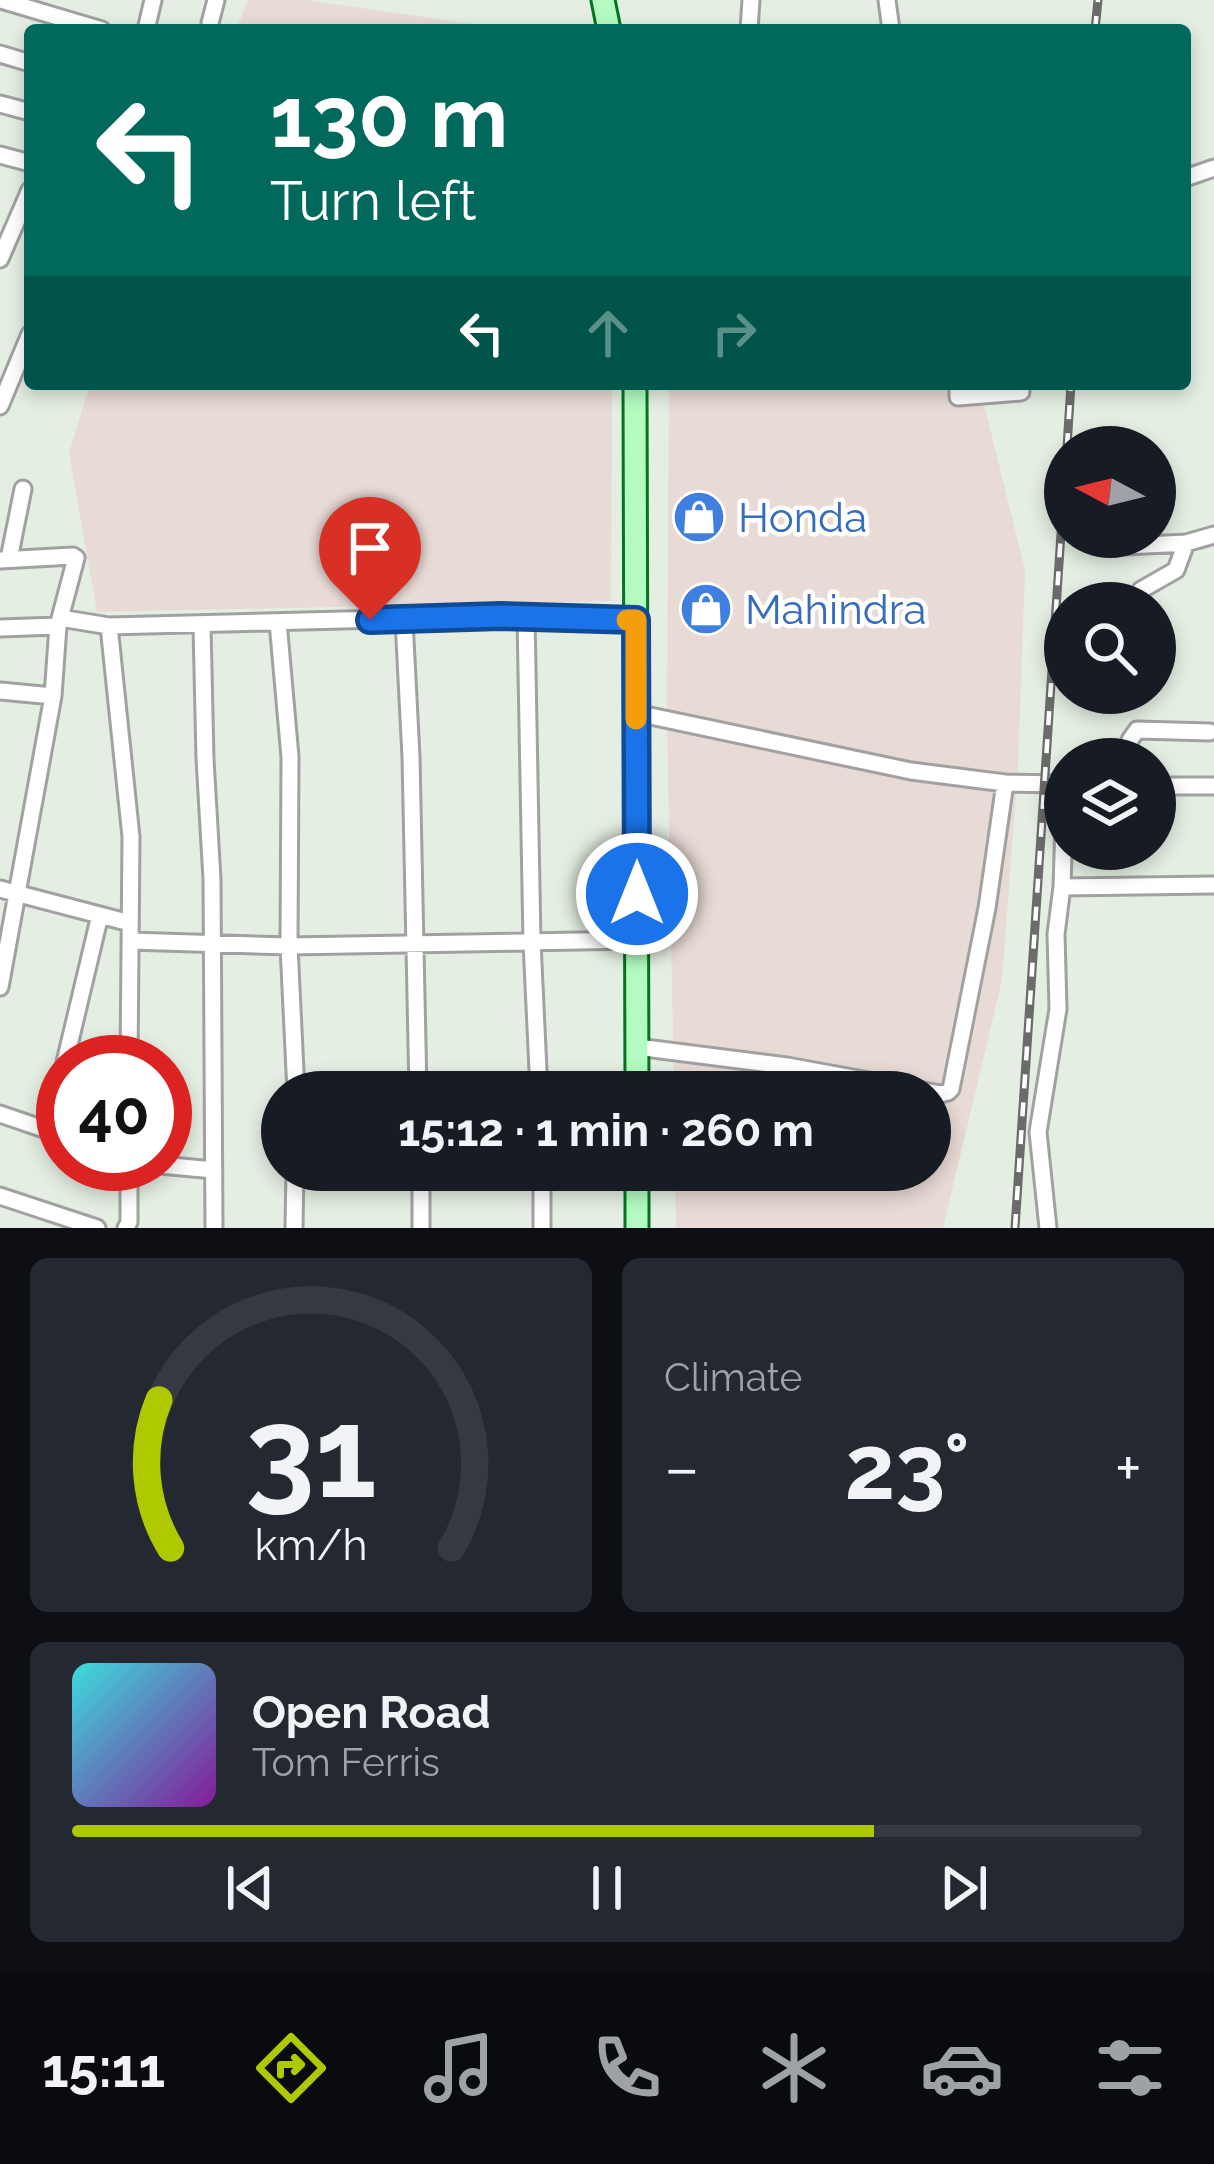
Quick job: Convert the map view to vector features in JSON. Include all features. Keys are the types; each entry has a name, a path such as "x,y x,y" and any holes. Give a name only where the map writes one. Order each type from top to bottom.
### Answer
{"street":[{"path":"1,0 82,24"},
{"path":"210,23 216,0"},
{"path":"0,259 24,204"},
{"path":"0,406 24,348"},
{"path":"635,390 637,1071"},
{"path":"958,390 958,398 1021,390"},
{"path":"0,987 9,891 53,696 59,622 75,556 4,559 23,489"},
{"path":"1176,544 1214,535"},
{"path":"1155,582 1176,570 1186,543"},
{"path":"0,628 59,622 202,626 526,617 636,620"},
{"path":"526,617 538,1071"},
{"path":"404,620 417,1071"},
{"path":"278,622 290,757 289,946 295,1071"},
{"path":"110,626 130,836 129,1035"},
{"path":"202,626 212,941 214,1228"},
{"path":"0,691 53,696"},
{"path":"636,713 911,771 1044,786"},
{"path":"1131,738 1137,730 1210,732"},
{"path":"637,1047 948,1093 987,908 1005,783"},
{"path":"1176,786 1214,786"},
{"path":"1048,1228 1038,1139 1058,1009 1056,934 1062,870"},
{"path":"1061,887 1214,885"},
{"path":"9,891 100,915 130,932 212,941 289,946 637,940"},
{"path":"71,1035 100,915"},
{"path":"0,1114 36,1125"},
{"path":"192,1168 214,1170"},
{"path":"126,1228 129,1191"},
{"path":"294,1228 295,1191"},
{"path":"421,1191 421,1228"},
{"path":"542,1191 542,1228"},
{"path":"638,1191 638,1228"},
{"path":"0,1196 97,1228"}],"shaded area":[{"path":"248,0 307,0 472,24 238,24"},
{"path":"88,390 612,390 611,601 97,612 69,453"},
{"path":"669,390 980,390 1025,570 1018,766 1002,980 943,1228 676,1228 675,1191 951,1191 951,1071 674,1071 667,717"}],"railway":[{"path":"1096,24 1098,0"},
{"path":"1068,426 1071,390"},
{"path":"1015,1228 1059,558"}],"slow traffic":[{"path":"627,620 636,620 636,719"}],"place":[{"name":"Honda","path":"699,517"},
{"name":"Mahindra","path":"706,609"}],"route":[{"path":"370,620 501,616 636,620 637,894"}]}
